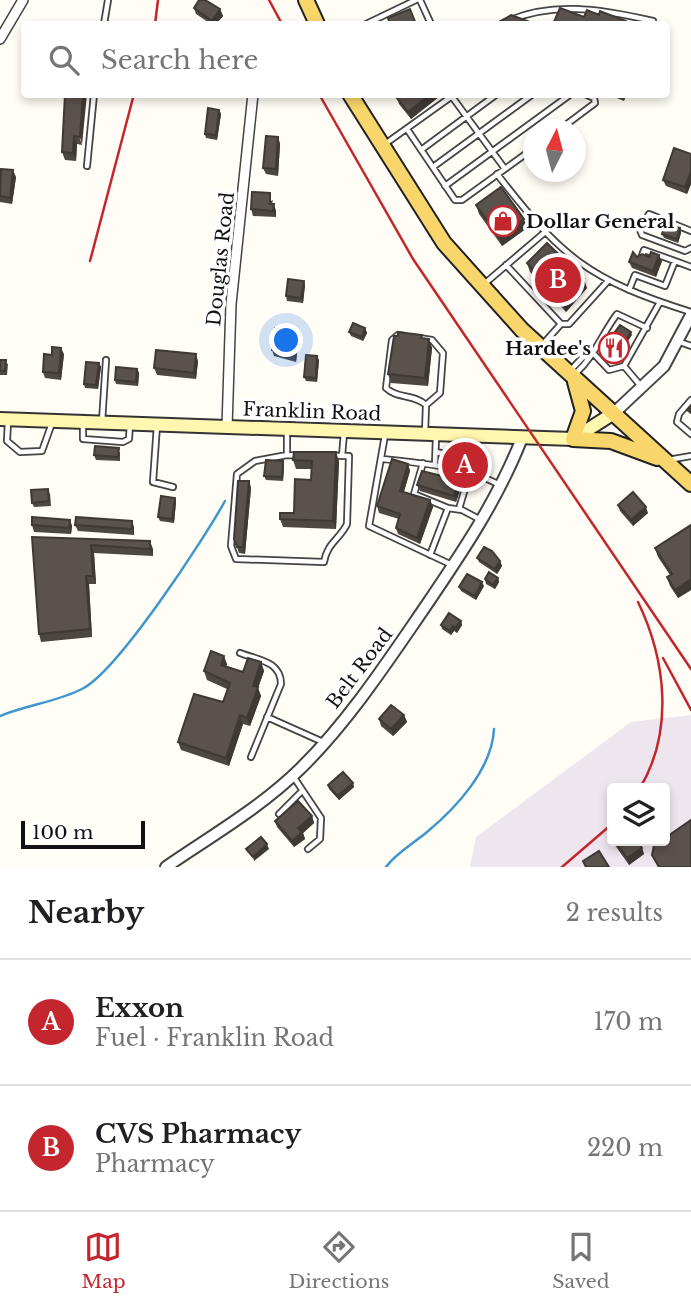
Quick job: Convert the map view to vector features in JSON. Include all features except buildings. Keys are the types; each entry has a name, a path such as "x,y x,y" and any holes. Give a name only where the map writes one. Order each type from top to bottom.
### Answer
{"main road":[{"path":"306,0 316,21"},
{"path":"352,98 444,243 540,347 691,484"},
{"path":"571,377 583,411 573,439"},
{"path":"573,439 614,413"},
{"name":"Franklin Road","path":"4,419 573,439"},
{"path":"573,439 611,442 663,460"}],"street":[{"path":"0,39 23,0"},
{"name":"Douglas Road","path":"227,427 232,304 253,98"},
{"path":"614,413 643,388 685,344 691,314"},
{"name":"Belt Road","path":"166,867 263,801 292,776 323,742 400,644 482,521 503,486 522,438"}],"lane":[{"path":"104,21 108,0"},
{"path":"372,21 418,0 429,21"},
{"path":"506,21 516,14 565,2 597,6 653,21"},
{"path":"87,166 94,98"},
{"path":"382,146 448,98"},
{"path":"454,98 505,169"},
{"path":"421,150 492,98"},
{"path":"433,167 528,98"},
{"path":"445,186 566,98"},
{"path":"574,119 595,103 594,98"},
{"path":"407,129 455,200 462,200 523,156"},
{"path":"497,174 544,233 573,261 607,282 691,314"},
{"path":"691,231 649,214 640,230 642,235 684,251 691,248"},
{"path":"482,285 544,233"},
{"path":"640,259 645,250 691,267"},
{"path":"629,290 636,272 665,286 675,261"},
{"path":"506,265 561,324 569,324 607,282"},
{"path":"593,353 609,370 624,366 660,302"},
{"path":"571,377 590,361 598,339 617,314 647,328"},
{"path":"540,347 561,324"},
{"path":"426,405 440,393 443,353 432,340 398,335 390,348 386,388 396,394 420,399 426,405 436,452 435,464"},
{"path":"102,423 106,360"},
{"path":"624,366 643,388"},
{"path":"691,400 679,414 677,422 691,434"},
{"path":"4,419 7,441 20,452 42,451 53,422"},
{"path":"83,422 83,439 123,442 129,439 130,423"},
{"path":"157,424 153,481 173,487"},
{"path":"287,430 287,455"},
{"path":"342,456 344,432"},
{"path":"385,434 383,459 369,526 453,565"},
{"path":"436,452 474,460 481,474"},
{"path":"287,455 342,456 351,459 347,524 343,533 332,539 324,562 236,559 231,546 237,474 255,461 287,455"},
{"path":"663,460 691,456"},
{"path":"383,459 435,464 469,475 481,474 503,486"},
{"path":"423,463 414,494 447,508 459,509 482,521"},
{"path":"459,509 469,475"},
{"path":"430,555 447,508"},
{"path":"240,653 276,666 281,671 281,684 251,757"},
{"path":"267,717 323,742"},
{"path":"292,776 322,824 320,839 308,849"},
{"path":"279,814 302,791"}],"shaded area":[{"path":"691,715 691,867 470,867 476,837 631,722"}],"waterway":[{"path":"0,716 72,693 98,677 138,632 199,544 225,501"},
{"path":"386,867 461,799 480,773 492,744 494,729"}],"railway":[{"path":"155,21 158,0"},
{"path":"269,0 280,21"},
{"path":"90,261 133,98"},
{"path":"321,98 413,259 691,669"},
{"path":"638,602 655,648 662,695 658,743 642,783"},
{"path":"663,658 691,710"},
{"path":"562,867 607,828"}],"place":[{"name":"Dollar General","path":"503,221"},
{"name":"CVS Pharmacy","path":"558,280"},
{"name":"Hardee's","path":"614,348"},
{"name":"Exxon","path":"465,465"}]}
